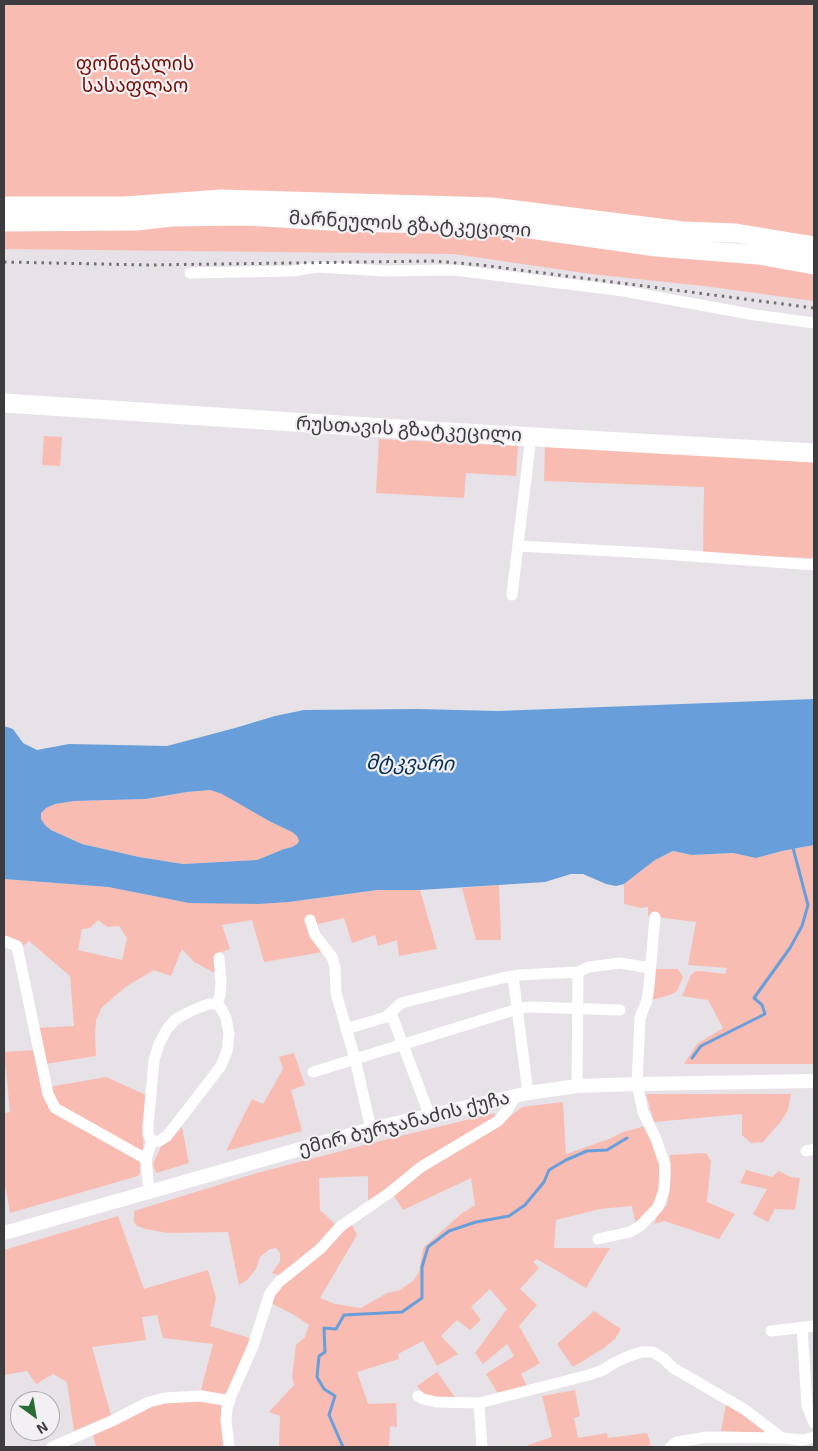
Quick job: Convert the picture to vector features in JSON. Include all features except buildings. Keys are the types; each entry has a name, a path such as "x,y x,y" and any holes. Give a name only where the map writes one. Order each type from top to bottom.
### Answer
{"highway":[{"name":"მარნეულის გზატკეცილი","path":"4,206 125,206 221,199 492,207 683,231 736,233 814,246"},
{"name":"მარნეულის გზატკეცილი","path":"4,222 137,221 171,217 246,216 348,222 484,225 544,231 656,247 758,256 814,265"},
{"name":"რუსთავის გზატკეცილი","path":"4,403 814,453"}],"street":[{"path":"190,273 292,271 317,267 384,270 454,270 624,291 755,315 814,323"},
{"path":"512,595 531,436"},
{"path":"518,546 814,564"},
{"path":"598,1239 630,1232 640,1226 658,1207 664,1190 665,1164 643,1112 637,1084 640,1018 647,1000 656,917"},
{"path":"310,920 315,935 332,957 335,967 336,993 355,1059 371,1128"},
{"path":"4,941 16,946 48,1094 55,1108 146,1159"},
{"path":"217,1004 221,982 219,958"},
{"path":"346,1029 386,1017 401,1003 513,976 578,972 588,967 620,962 650,968"},
{"path":"577,1086 578,972"},
{"path":"229,1447 226,1420 230,1401 253,1346 270,1293 279,1282 320,1249 341,1226 389,1194 421,1167 498,1121 522,1094 513,976"},
{"path":"149,1192 146,1159 152,1141 148,1134 148,1126 154,1060 158,1044 167,1029 176,1020 208,1004 217,1004 226,1018 229,1034 228,1051 221,1066 167,1136 159,1141 152,1141"},
{"path":"313,1072 517,1009 532,1007 620,1010"},
{"path":"391,1013 429,1114"},
{"name":"ემირ ბურჯანაძის ქუჩა","path":"4,1233 371,1128 522,1094 577,1086 814,1082"},
{"path":"771,1331 814,1326"},
{"path":"802,1327 807,1406 814,1423"},
{"path":"418,1396 436,1402 479,1403 589,1375 629,1356 642,1352 653,1352 673,1368 744,1409 782,1438"},
{"path":"52,1447 112,1421 149,1402 165,1398 200,1396 230,1401"},
{"path":"479,1403 482,1447"},
{"path":"670,1447 683,1440 707,1437 803,1440 814,1437"}],"green space":[{"name":"ფონიჭალის სასაფლაო","path":"4,4 814,4 814,236 533,206 4,201"},
{"path":"231,223 368,232 496,234 596,248 748,263 814,272 814,301 704,286 591,274 454,254 4,249 4,228 106,230"},
{"path":"44,436 62,437 60,466 42,465"},
{"path":"379,439 518,446 516,476 466,473 464,498 376,493"},
{"path":"545,445 814,461 814,558 703,554 704,487 544,481"},
{"path":"210,790 222,794 292,832 299,841 292,847 257,860 183,864 139,857 82,844 51,830 41,819 41,813 45,808 55,804 74,801 146,799"},
{"path":"814,845 814,1064 684,1064 697,1044 723,1028 708,1000 682,996 691,975 696,971 725,974 727,968 688,965 696,922 648,916 648,907 641,908 624,904 624,884 655,860 673,851 692,855 733,853 756,858"},
{"path":"4,879 108,887 189,903 289,902 377,890 420,890 437,949 399,956 397,940 378,946 375,935 352,943 344,918 318,924 323,952 264,962 252,920 222,925 230,949 219,953 217,974 194,962 182,949 171,976 154,970 127,986 102,1007 96,1020 96,1056 45,1064 36,1028 74,1026 70,976 29,941 23,946 4,938","holes":["98,920 107,927 119,926 127,938 122,960 78,950 82,929 90,928"]},
{"path":"499,885 501,940 476,940 462,888"},
{"path":"656,969 678,969 683,977 677,991 651,1000 654,971"},
{"path":"35,1050 46,1100 140,1162 140,1173 138,1176 10,1213 4,1179 4,1113 10,1112 4,1052"},
{"path":"294,1053 305,1085 291,1090 302,1131 226,1151 252,1099 263,1104 283,1069 279,1057"},
{"path":"106,1077 146,1095 143,1149 140,1152 58,1108 49,1087"},
{"path":"646,1094 791,1094 788,1110 781,1121 763,1142 751,1143 742,1135 742,1114 654,1122"},
{"path":"563,1102 566,1154 623,1132 646,1126 663,1164 656,1205 636,1225 632,1206 600,1209 556,1220 554,1248 610,1248 586,1288 537,1259 533,1262 539,1268 520,1289 537,1305 519,1326 540,1363 521,1374 527,1386 499,1395 486,1374 514,1356 507,1344 483,1364 475,1353 507,1309 490,1289 471,1307 481,1320 470,1330 457,1320 441,1336 458,1354 437,1366 423,1341 398,1354 399,1359 357,1372 368,1404 396,1403 397,1427 390,1426 389,1446 405,1447 279,1447 280,1416 269,1412 294,1385 292,1376 296,1345 305,1337 309,1325 269,1302 283,1284 351,1223 357,1235 320,1298 335,1304 361,1308 387,1293 400,1290 414,1280 419,1272 423,1248 461,1214 475,1205 471,1178 403,1210 394,1196 423,1169 504,1121 522,1107"},
{"path":"495,1113 495,1117 368,1203 368,1176 319,1178 320,1210 335,1224 311,1252 278,1275 272,1273 280,1262 280,1253 276,1248 270,1249 260,1257 256,1269 247,1280 239,1285 228,1232 168,1233 146,1229 137,1226 134,1222 134,1211 257,1173"},
{"path":"182,1127 189,1163 156,1173 153,1164 161,1146"},
{"path":"706,1153 711,1161 707,1202 735,1214 719,1239 664,1221 654,1224 658,1215 667,1205 671,1177 670,1155"},
{"path":"746,1170 772,1177 779,1171 791,1177 800,1178 795,1210 775,1209 768,1222 753,1214 767,1189 740,1183"},
{"path":"118,1216 144,1289 208,1270 216,1298 210,1326 250,1338 229,1390 224,1394 201,1390 213,1344 163,1338 157,1315 142,1317 146,1340 92,1347 111,1415 74,1431 67,1382 53,1374 36,1384 27,1371 4,1375 4,1250"},
{"path":"594,1311 621,1329 615,1339 604,1348 573,1367 557,1344"},
{"path":"437,1372 457,1400 435,1398 424,1394 417,1386"},
{"path":"575,1390 580,1416 574,1418 578,1438 607,1433 608,1438 647,1433 651,1445 645,1447 529,1447 528,1445 552,1437 542,1396"},
{"path":"210,1401 219,1403 224,1408 225,1447 96,1447 92,1432 146,1406 168,1402"},
{"path":"726,1404 767,1431 767,1433 721,1431"}],"water":[{"name":"მტკვარი","path":"814,699 814,845 756,858 733,853 692,855 673,851 655,860 624,884 616,886 606,884 583,874 571,874 545,882 420,890 377,890 289,902 258,904 189,903 108,887 4,879 4,726 13,729 23,743 37,750 69,744 167,746 275,716 304,710 418,709 498,711","holes":["210,790 222,794 292,832 299,841 292,847 257,860 183,864 139,857 82,844 51,830 41,819 41,813 46,808 55,804 74,801 146,799"]}],"waterway":[{"path":"692,1058 701,1046 765,1014 762,1005 754,998 790,948 802,926 808,905 793,848 794,844"},
{"path":"343,1447 329,1415 335,1396 324,1389 317,1377 319,1356 325,1352 324,1328 336,1329 344,1315 402,1312 422,1298 422,1267 428,1247 449,1231 476,1222 509,1216 525,1205 544,1182 549,1170 587,1151 607,1150 627,1138"}],"railway":[{"path":"4,262 148,265 433,261 481,265 814,308"}]}
